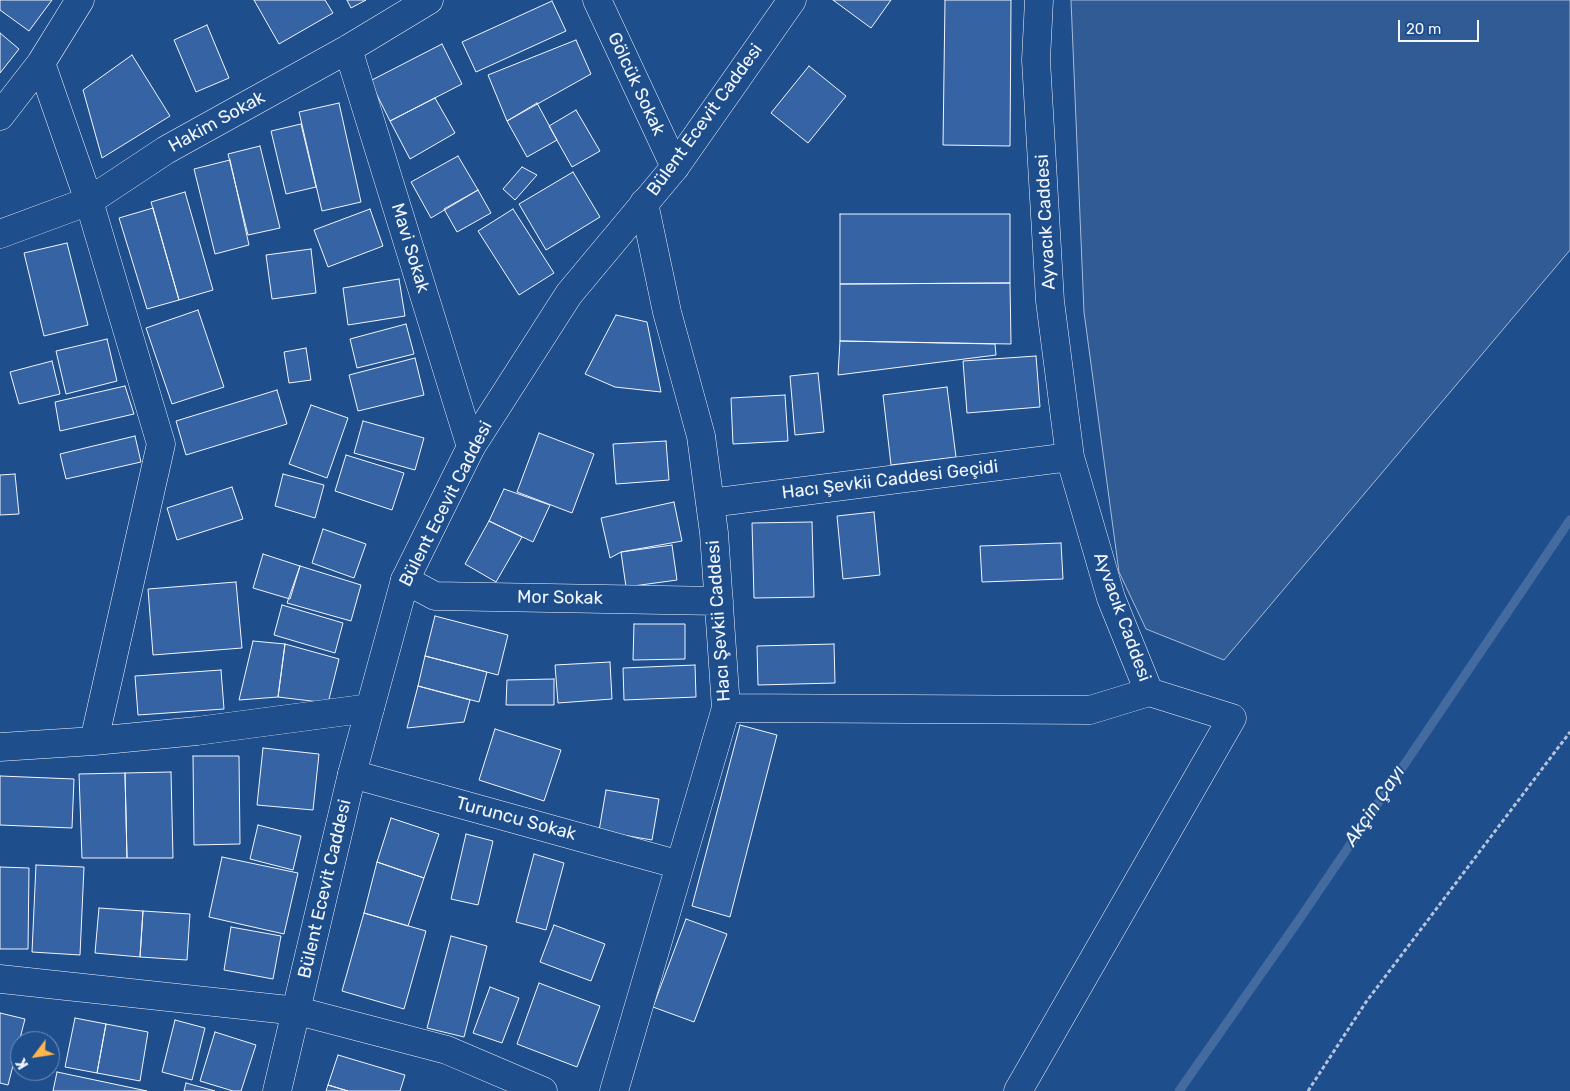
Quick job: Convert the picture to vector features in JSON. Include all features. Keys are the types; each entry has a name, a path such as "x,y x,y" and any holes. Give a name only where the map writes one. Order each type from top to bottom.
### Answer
{"street":[{"path":"0,116 41,63 80,0"},
{"name":"Hakim Sokak","path":"0,234 89,201 166,150 348,49 429,0"},
{"name":"Gölcük Sokak","path":"597,0 675,167"},
{"name":"Bülent Ecevit Caddesi","path":"277,1091 298,1011 352,774 405,580 471,447 569,294 675,167 792,0"},
{"name":"Ayvacık Caddesi","path":"1018,1091 1232,718 1149,692 1111,598 1070,457 1050,301 1036,60 1039,0"},
{"name":"Mavi Sokak","path":"348,49 471,447"},
{"path":"41,63 89,201 161,444 94,741"},
{"name":"Hacı Şevkii Caddesi","path":"614,1091 726,708 710,503 702,436 668,312 644,203"},
{"name":"Hacı Şevkii Caddesi Geçidi","path":"710,503 1070,457"},
{"name":"Mor Sokak","path":"405,580 435,596 718,601"},
{"path":"726,708 1090,710 1149,692"},
{"path":"0,747 94,741 197,731 370,708"},
{"name":"Turuncu Sokak","path":"352,774 680,864"},
{"path":"0,980 298,1011 447,1050 543,1091"}],"path":[{"path":"1308,1091 1366,1002 1570,732"}],"shaded area":[{"path":"1071,0 1570,0 1570,250 1224,660 1146,629 1119,572 1084,312"}],"building":[{"path":"0,0 52,0 29,31 0,10"},
{"path":"254,0 325,0 333,13 279,44"},
{"path":"347,0 366,0 351,8"},
{"path":"833,0 891,0 871,28"},
{"path":"945,0 1011,0 1010,146 943,145"},
{"path":"552,1 566,31 476,72 462,42"},
{"path":"207,25 229,78 196,92 174,40"},
{"path":"0,33 19,49 0,73"},
{"path":"576,40 591,74 507,121 488,75"},
{"path":"442,44 462,84 390,121 370,81"},
{"path":"132,55 170,116 102,158 83,90"},
{"path":"809,66 846,96 808,143 771,113"},
{"path":"435,98 455,133 410,159 390,121"},
{"path":"339,103 361,202 322,211 299,112"},
{"path":"537,103 557,140 527,157 507,121"},
{"path":"576,110 600,151 572,167 549,126"},
{"path":"301,124 316,187 286,194 271,131"},
{"path":"260,146 280,228 248,235 228,154"},
{"path":"458,156 478,190 431,218 411,182"},
{"path":"230,160 249,245 215,254 194,169"},
{"path":"522,167 537,175 515,200 503,189"},
{"path":"573,172 600,217 546,250 519,204"},
{"path":"478,190 491,213 457,232 444,209"},
{"path":"185,192 213,290 179,300 151,202"},
{"path":"153,208 179,300 147,309 119,218"},
{"path":"370,209 383,246 328,267 314,230"},
{"path":"513,209 554,273 519,295 478,231"},
{"path":"840,214 1010,214 1010,283 840,284"},
{"path":"67,243 88,325 44,336 24,253"},
{"path":"311,249 316,293 272,299 266,255"},
{"path":"399,279 405,316 348,325 343,288"},
{"path":"1010,283 1011,344 840,341 840,284"},
{"path":"198,310 224,387 172,404 146,328"},
{"path":"616,315 647,322 661,392 615,387 585,374"},
{"path":"406,324 414,354 357,368 350,339"},
{"path":"107,339 117,381 66,394 56,351"},
{"path":"840,341 995,344 996,355 838,375"},
{"path":"306,348 311,380 289,383 284,352"},
{"path":"1036,356 1040,407 967,413 963,361"},
{"path":"415,358 424,395 358,411 349,375"},
{"path":"52,361 60,394 19,404 10,372"},
{"path":"818,373 824,432 795,435 790,376"},
{"path":"125,386 134,414 60,431 55,402"},
{"path":"947,387 956,457 891,465 883,395"},
{"path":"277,390 287,424 186,455 176,421"},
{"path":"785,395 788,441 733,444 731,398"},
{"path":"311,405 348,418 327,478 289,464"},
{"path":"363,421 424,438 415,470 354,453"},
{"path":"539,433 594,454 572,513 517,492"},
{"path":"135,436 141,462 66,479 60,454"},
{"path":"666,441 669,480 616,484 613,444"},
{"path":"346,455 404,473 392,510 335,491"},
{"path":"15,474 19,514 0,515 0,475"},
{"path":"283,474 324,485 315,518 275,506"},
{"path":"232,487 243,519 177,540 167,508"},
{"path":"504,489 550,505 533,542 489,521"},
{"path":"674,502 682,541 621,552 610,558 601,518"},
{"path":"874,512 880,575 843,579 837,516"},
{"path":"489,521 522,537 496,582 465,564"},
{"path":"812,522 814,597 754,598 752,523"},
{"path":"323,529 366,544 354,578 312,563"},
{"path":"1061,543 1063,579 982,582 980,546"},
{"path":"672,545 677,580 626,587 621,552"},
{"path":"263,554 300,566 290,599 253,588"},
{"path":"300,566 361,585 351,621 287,603"},
{"path":"236,582 242,648 153,655 148,589"},
{"path":"282,605 343,623 335,653 274,635"},
{"path":"435,616 508,635 498,675 425,656"},
{"path":"634,624 685,624 685,659 633,660"},
{"path":"253,641 285,644 278,697 239,700"},
{"path":"285,644 339,659 328,703 278,697"},
{"path":"834,644 835,683 758,685 757,646"},
{"path":"425,656 487,672 479,702 418,686"},
{"path":"610,662 612,699 558,703 555,665"},
{"path":"695,665 696,697 624,700 623,668"},
{"path":"221,670 224,709 138,715 135,676"},
{"path":"554,679 554,705 506,705 507,680"},
{"path":"418,686 470,700 464,722 407,728"},
{"path":"740,725 777,735 730,917 692,906"},
{"path":"495,729 561,750 544,801 479,780"},
{"path":"263,748 319,754 313,810 257,805"},
{"path":"193,756 239,756 240,844 194,845"},
{"path":"171,772 173,858 127,858 125,773"},
{"path":"125,773 127,858 82,858 79,774"},
{"path":"0,776 74,779 72,828 0,825"},
{"path":"606,790 659,799 652,840 599,831"},
{"path":"391,818 439,834 424,878 377,862"},
{"path":"258,825 301,836 293,870 250,859"},
{"path":"466,834 493,841 478,905 451,899"},
{"path":"534,854 564,863 546,930 516,922"},
{"path":"222,857 298,873 284,934 209,917"},
{"path":"377,862 424,878 408,926 364,913"},
{"path":"36,865 84,867 80,955 32,952"},
{"path":"0,867 29,868 28,949 0,949"},
{"path":"99,908 143,911 140,957 95,953"},
{"path":"143,911 190,914 187,960 140,957"},
{"path":"364,913 426,931 404,1009 342,991"},
{"path":"686,919 727,934 694,1022 653,1007"},
{"path":"554,925 605,944 591,981 540,962"},
{"path":"231,927 281,936 273,979 224,970"},
{"path":"451,936 487,946 464,1037 427,1028"},
{"path":"539,983 600,1006 577,1067 517,1044"},
{"path":"490,987 519,998 502,1043 473,1033"},
{"path":"0,1013 25,1019 22,1031 10,1031 10,1077 8,1085 0,1083"},
{"path":"75,1018 106,1024 97,1073 65,1067"},
{"path":"175,1020 205,1028 192,1080 162,1072"},
{"path":"106,1024 148,1032 140,1081 97,1073"},
{"path":"215,1032 256,1045 241,1091 233,1091 200,1081"},
{"path":"338,1055 405,1075 400,1091 348,1091 328,1085"},
{"path":"60,1073 147,1091 53,1091 55,1081 60,1081"},
{"path":"186,1083 215,1091 184,1091"},
{"path":"328,1085 348,1091 326,1091"}],"waterway":[{"name":"Akçin Çayı","path":"1179,1091 1301,917 1570,520"}]}
